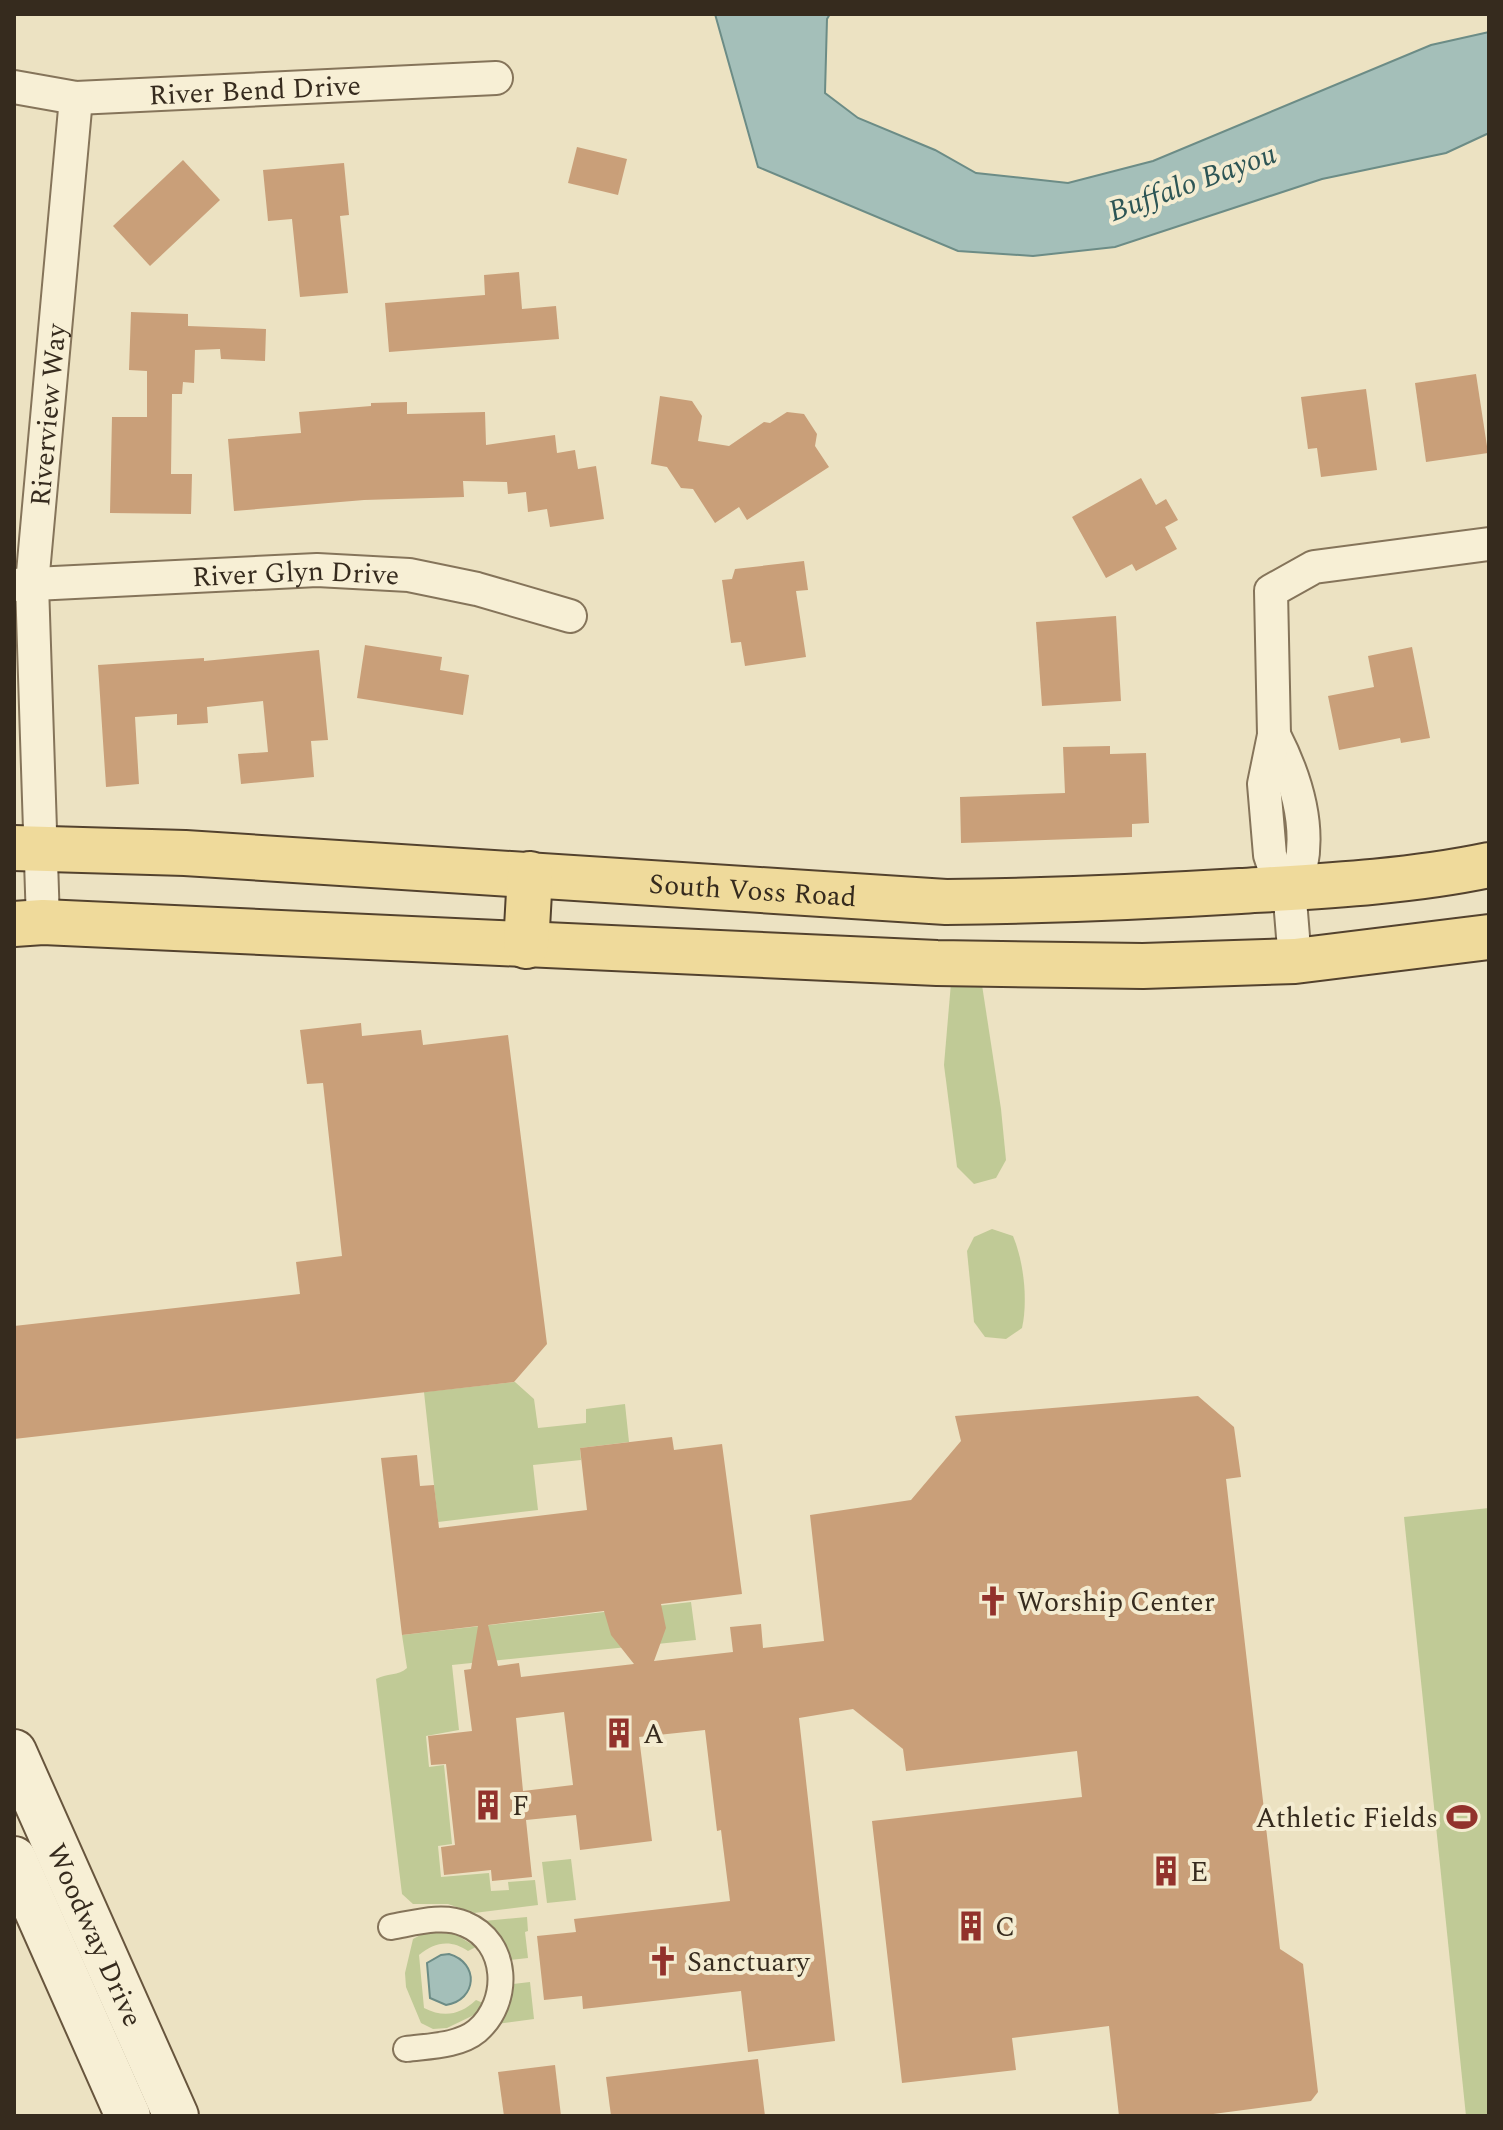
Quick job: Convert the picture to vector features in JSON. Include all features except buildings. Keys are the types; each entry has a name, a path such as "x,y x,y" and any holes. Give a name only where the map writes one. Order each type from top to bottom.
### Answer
{"main road":[{"name":"South Voss Road","path":"28,848 185,853 946,902 1073,901 1289,888 1452,873 1489,865"},
{"path":"526,946 530,874"},
{"path":"29,923 937,963 1212,965 1295,961 1489,937"},
{"name":"Woodway Drive","path":"14,1752 171,2114"},
{"name":"Woodway Drive","path":"14,1859 128,2116"}],"street":[{"name":"River Bend Drive","path":"14,87 76,98 496,78"},
{"name":"Riverview Way","path":"29,923 23,584 76,98"},
{"path":"1295,961 1289,888 1275,870 1270,855 1264,784 1274,735 1271,591 1314,567 1489,544"},
{"name":"River Glyn Drive","path":"23,584 317,570 409,575 477,589 570,616"},
{"path":"391,1927 439,1920 463,1922 483,1933 495,1951 501,1973 500,1995 490,2016 475,2033 455,2041 406,2049"},
{"path":"128,2116 171,2114"}],"green space":[{"path":"951,983 982,985 1001,1109 1006,1160 996,1178 974,1184 957,1167 944,1065"},
{"path":"992,1229 1013,1236 1024,1282 1022,1328 1006,1339 985,1337 974,1322 967,1251 974,1237"},
{"path":"515,1382 534,1399 538,1428 586,1423 586,1409 625,1404 629,1442 580,1448 581,1460 533,1465 538,1510 438,1522 424,1392"},
{"name":"Athletic Fields","path":"1489,1508 1489,2116 1466,2116 1404,1517"},
{"path":"691,1602 696,1640 452,1665 459,1730 426,1736 429,1767 444,1765 452,1844 438,1846 441,1877 489,1873 491,1891 509,1890 508,1882 535,1880 538,1905 474,1913 448,1904 413,1904 402,1894 376,1679 407,1668 402,1635"},
{"path":"571,1859 576,1900 547,1903 542,1862"},
{"path":"527,1917 528,1958 510,1960 493,1928 484,1921"},
{"path":"426,1932 455,1934 476,1947 468,1951 443,1944 419,1955 424,2008 438,2013 452,2013 476,2000 483,2003 474,2015 447,2028 433,2029 421,2023 406,1987 405,1973 413,1939"},
{"path":"530,1982 534,2019 496,2024 511,1999 513,1984"}],"water":[{"name":"Buffalo Bayou","path":"715,14 830,14 827,19 825,93 858,118 935,150 976,173 1068,183 1153,161 1431,45 1489,32 1489,133 1446,153 1322,179 1115,247 1033,256 958,251 758,167"},
{"path":"449,1954 466,1965 471,1981 464,1996 446,2005 430,1998 427,1963"}],"place":[{"name":"Worship Center","path":"993,1601"},
{"name":"A","path":"619,1733"},
{"name":"F","path":"488,1805"},
{"name":"Athletic Fields","path":"1462,1817"},
{"name":"E","path":"1166,1871"},
{"name":"C","path":"971,1926"},
{"name":"Sanctuary","path":"663,1961"}]}
